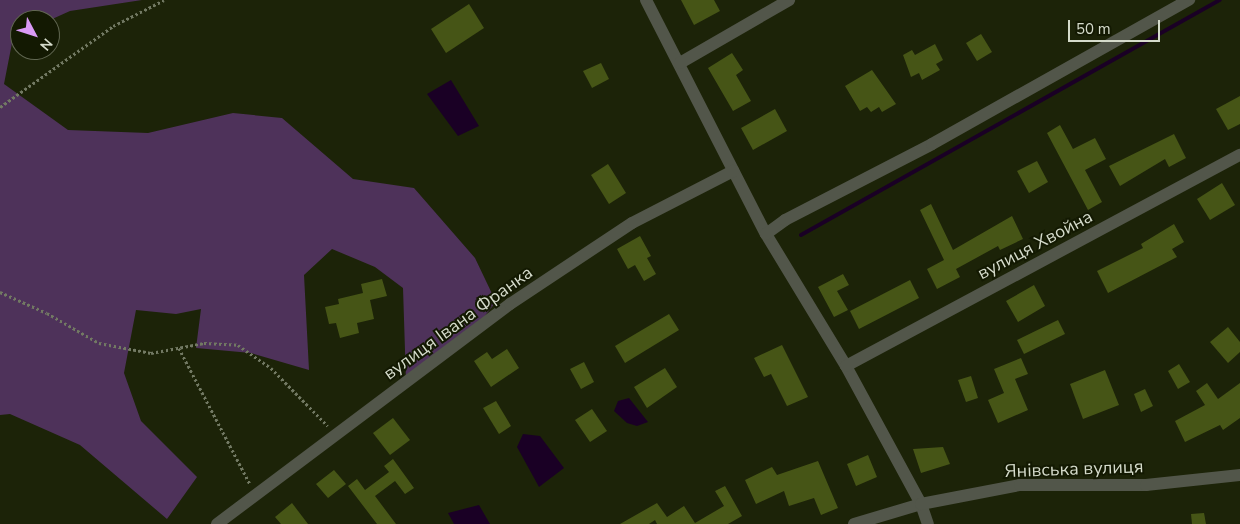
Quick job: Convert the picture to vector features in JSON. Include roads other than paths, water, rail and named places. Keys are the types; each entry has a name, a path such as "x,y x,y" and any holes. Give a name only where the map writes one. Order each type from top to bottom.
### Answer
{"street":[{"path":"646,0 680,63 766,234 846,366 921,504 928,524"},
{"path":"680,63 789,0"},
{"path":"766,234 786,220 932,144 1189,0"},
{"name":"вулиця Хвойна","path":"846,366 1240,155"},
{"name":"вулиця Івана Франка","path":"216,524 510,304 624,228 733,171"},
{"name":"Янівська вулиця","path":"854,524 921,504 1020,485 1146,485 1240,475"}],"waterway":[{"path":"801,235 1219,0"}]}
